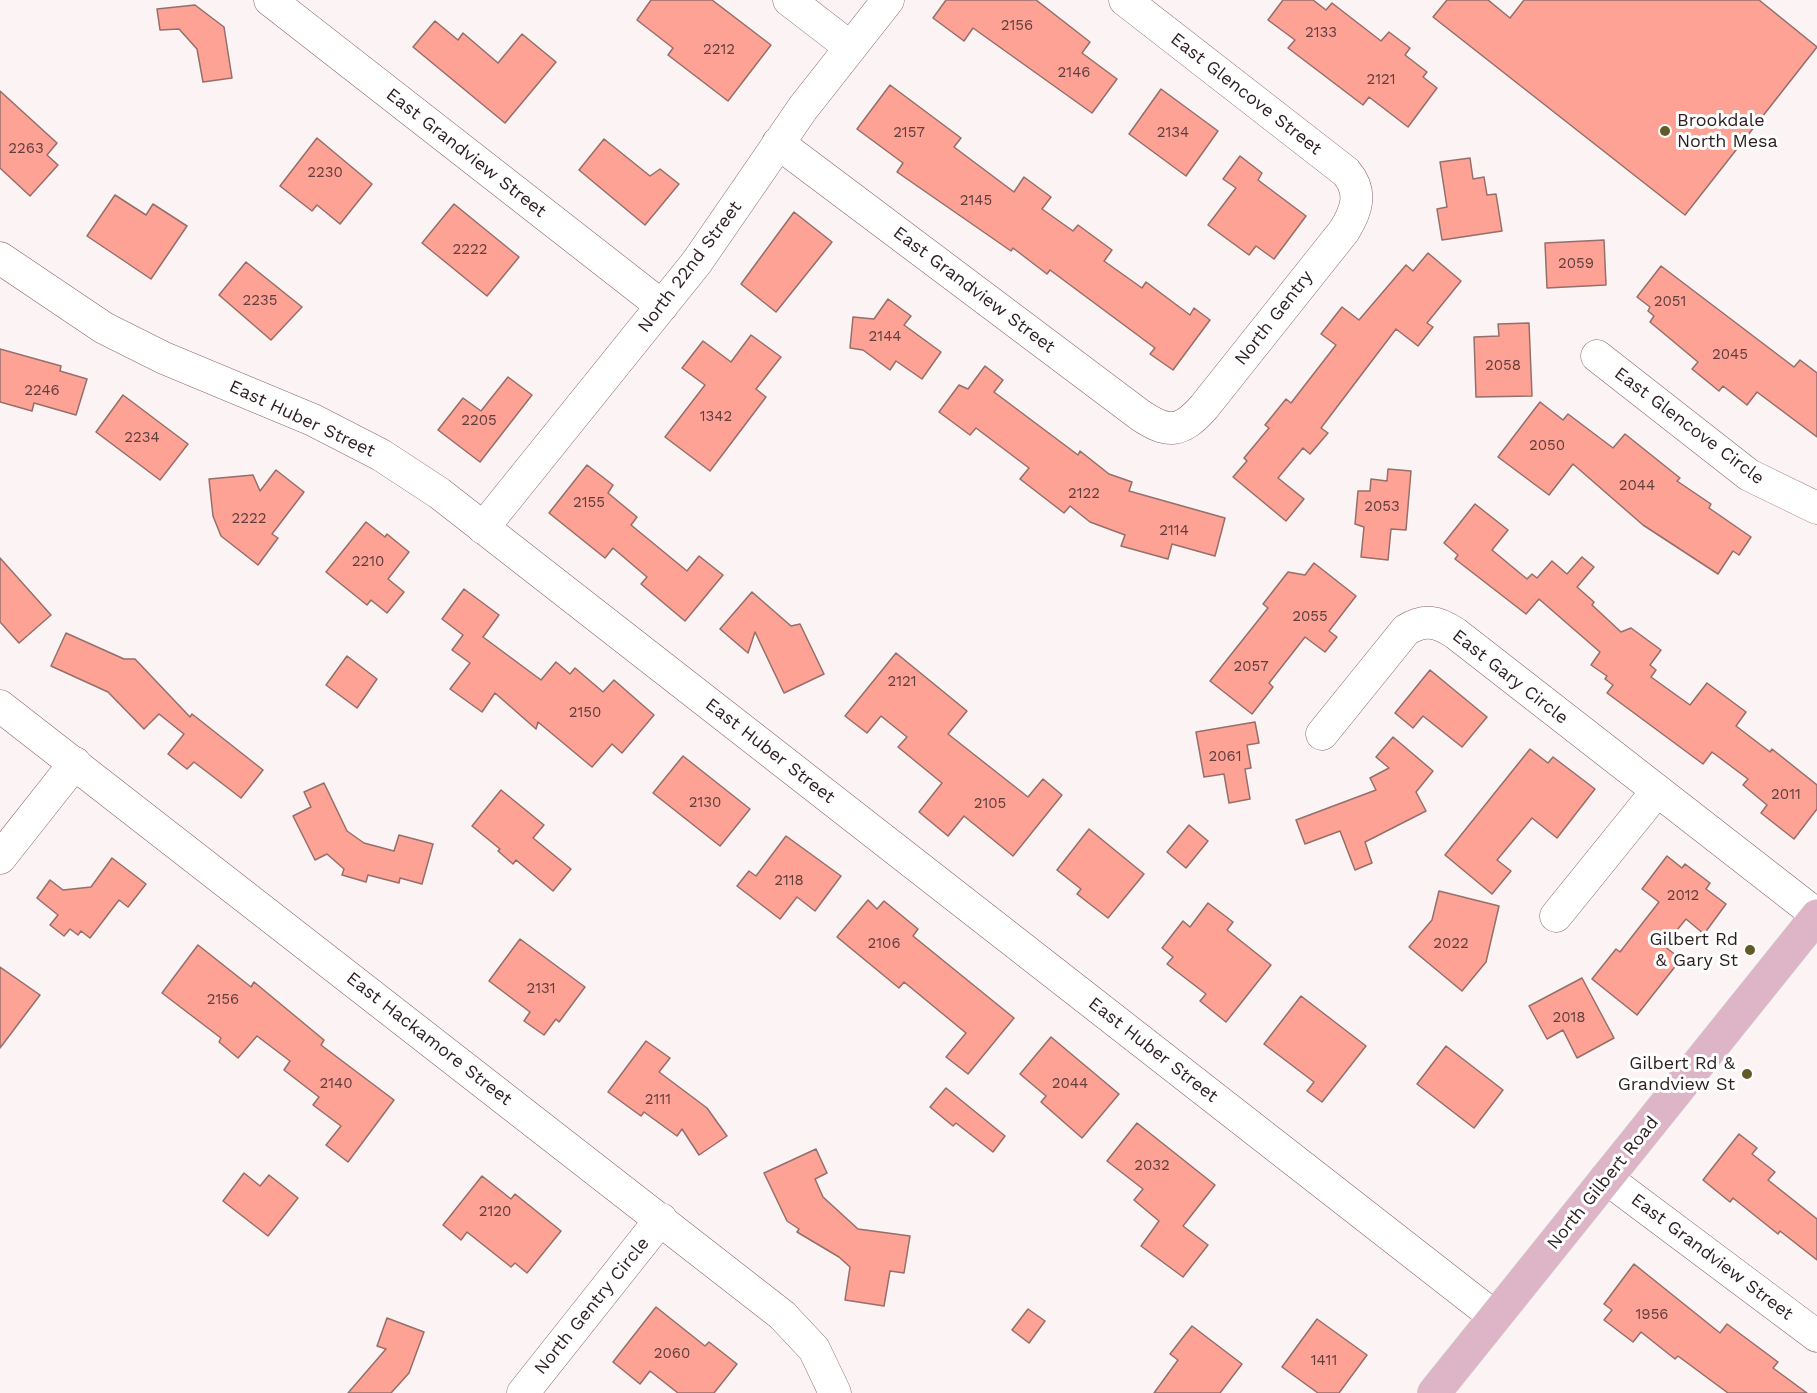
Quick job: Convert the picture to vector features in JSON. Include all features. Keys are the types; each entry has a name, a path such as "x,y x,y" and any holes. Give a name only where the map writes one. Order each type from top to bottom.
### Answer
{"main road":[{"name":"North Gilbert Road","path":"1434,1393 1817,916"}],"street":[{"name":"East Grandview Street","path":"270,0 662,306"},
{"path":"789,0 850,47"},
{"name":"North 22nd Street","path":"483,528 715,238 778,142 888,0"},
{"name":"East Glencove Street","path":"1125,0 1346,172 1355,183 1358,194"},
{"name":"East Grandview Street","path":"778,142 1140,415 1163,428 1174,430"},
{"name":"North Gentry","path":"1174,430 1186,424 1200,412 1344,231 1356,206 1358,194"},
{"name":"East Huber Street","path":"0,258 77,312 135,345 277,404 381,455 439,493 1495,1317"},
{"name":"East Glencove Circle","path":"1597,356 1749,475 1817,508"},
{"name":"East Gary Circle","path":"1322,734 1406,630 1425,621 1437,623 1455,633 1817,916"},
{"name":"East Hackamore Street","path":"0,706 662,1219 799,1330 814,1349 835,1393"},
{"path":"0,858 75,763"},
{"path":"1556,916 1657,791"},
{"name":"East Grandview Street","path":"1606,1178 1817,1336"},
{"name":"North Gentry Circle","path":"523,1393 662,1219"}],"building":[{"path":"651,0 712,0 771,45 728,101 668,55 673,48 637,20"},
{"path":"946,0 1036,0 1090,42 1082,53 1117,79 1092,113 973,28 964,41 933,18"},
{"path":"1283,0 1313,0 1326,10 1332,3 1381,41 1389,32 1410,48 1405,55 1427,72 1423,77 1437,88 1408,127 1369,97 1363,105 1288,48 1295,40 1268,20"},
{"name":"Brookdale North Mesa","path":"1447,0 1488,0 1510,18 1524,0 1759,0 1817,47 1685,215 1433,17"},
{"path":"195,5 224,27 232,78 203,82 197,49 179,29 160,30 157,9"},
{"path":"435,21 458,40 463,33 498,63 522,34 556,62 505,123 413,47"},
{"path":"890,85 961,138 954,147 1014,192 1024,177 1051,197 1042,209 1073,231 1078,225 1112,250 1104,261 1142,288 1146,282 1190,315 1194,308 1210,320 1173,370 1150,354 1155,348 1050,270 1047,274 1013,248 1011,251 897,172 903,163 857,129"},
{"path":"1161,89 1218,131 1186,176 1129,134"},
{"path":"0,91 57,143 47,155 58,165 30,196 0,168"},
{"path":"317,138 372,184 340,224 317,205 312,211 280,186"},
{"path":"604,139 650,176 660,169 679,184 645,225 579,170"},
{"path":"1240,156 1262,173 1258,180 1306,216 1274,259 1256,246 1249,255 1208,225 1236,188 1223,179"},
{"path":"1470,158 1473,179 1484,177 1487,195 1496,194 1502,231 1442,240 1437,209 1447,207 1440,162"},
{"path":"115,195 146,215 153,204 187,226 151,279 87,236"},
{"path":"454,204 519,257 487,296 422,243"},
{"path":"794,212 832,242 776,312 741,284"},
{"path":"1604,240 1606,285 1547,288 1545,243"},
{"path":"1428,253 1461,281 1427,323 1433,327 1418,346 1396,329 1321,428 1328,433 1310,454 1303,448 1278,478 1304,499 1286,521 1233,477 1247,461 1244,458 1269,428 1265,425 1286,399 1291,403 1336,345 1321,334 1342,307 1359,320 1406,265 1413,271"},
{"path":"246,262 302,307 271,340 219,295"},
{"path":"1661,266 1794,367 1800,360 1817,373 1817,437 1757,392 1747,405 1723,386 1719,391 1692,369 1698,362 1650,322 1654,316 1648,311 1650,307 1637,297"},
{"path":"888,299 911,316 904,325 941,352 922,379 896,361 890,370 863,350 850,348 853,317 874,319"},
{"path":"1529,323 1532,396 1476,397 1474,337 1499,336 1498,324"},
{"path":"751,335 781,357 756,389 766,397 710,471 665,437 705,385 682,368 703,341 731,362"},
{"path":"0,349 61,366 60,371 87,379 76,415 34,403 32,411 0,402"},
{"path":"985,366 1003,380 994,392 1078,455 1080,451 1109,474 1132,482 1129,491 1225,518 1215,556 1172,544 1168,559 1121,546 1125,535 1090,522 1070,506 1064,513 1020,479 1029,468 976,428 970,435 939,412 959,385 968,389"},
{"path":"508,377 532,395 480,462 438,430 463,398 481,411"},
{"path":"123,395 188,444 160,480 96,432"},
{"path":"1540,402 1563,420 1568,414 1613,448 1625,434 1680,478 1677,481 1711,504 1709,508 1751,537 1739,555 1733,551 1718,574 1643,525 1573,464 1549,495 1498,457"},
{"path":"587,465 613,485 608,493 637,517 631,525 687,571 699,556 723,575 685,621 641,584 647,577 613,548 605,558 549,513"},
{"path":"1388,469 1411,471 1406,530 1391,529 1388,560 1361,557 1364,527 1355,524 1358,491 1370,491 1371,479 1387,481"},
{"path":"276,470 304,492 272,534 278,538 258,565 221,536 213,516 209,479 253,475 260,491"},
{"path":"1475,504 1508,530 1492,550 1527,579 1532,574 1537,578 1552,561 1567,574 1582,557 1594,567 1577,587 1594,602 1592,605 1621,632 1631,628 1661,650 1650,665 1656,670 1651,677 1690,705 1707,683 1746,712 1736,726 1770,752 1772,749 1817,785 1817,809 1794,839 1761,813 1767,805 1743,785 1748,779 1712,752 1703,764 1607,693 1613,685 1605,679 1607,676 1591,665 1600,652 1539,599 1526,614 1455,559 1458,555 1444,543"},
{"path":"366,522 385,537 387,534 409,552 388,579 404,592 387,613 371,600 367,605 326,572"},
{"path":"0,558 51,615 19,643 0,622"},
{"path":"1314,563 1356,596 1329,631 1337,637 1325,652 1305,637 1269,683 1273,687 1252,714 1210,681 1268,608 1263,604 1288,572 1305,575"},
{"path":"464,589 499,615 483,637 541,680 556,662 570,674 575,668 603,692 614,680 654,715 622,753 612,744 592,767 538,722 536,729 495,693 482,712 450,689 470,663 452,650 463,635 442,619"},
{"path":"752,592 791,626 800,624 824,674 784,693 755,632 748,653 720,629"},
{"path":"66,633 124,659 135,659 190,717 192,714 263,770 241,798 194,762 187,769 168,754 184,734 159,714 144,729 108,692 51,666"},
{"path":"896,653 967,711 948,734 1028,797 1043,779 1062,795 1013,856 964,816 948,836 919,812 942,783 898,747 907,737 881,716 867,733 845,716"},
{"path":"347,656 377,679 357,708 326,685"},
{"path":"1430,670 1487,717 1462,747 1423,716 1413,728 1395,713"},
{"path":"1255,722 1259,743 1247,745 1251,768 1245,769 1250,799 1229,803 1224,774 1204,777 1196,732"},
{"path":"1393,737 1433,771 1416,792 1426,811 1365,842 1372,863 1355,870 1340,831 1305,844 1296,820 1376,790 1370,778 1389,768 1376,757"},
{"path":"1530,749 1548,763 1553,757 1595,789 1557,838 1532,818 1497,860 1511,871 1492,894 1445,855"},
{"path":"683,756 750,809 720,846 653,793"},
{"path":"324,783 347,831 364,843 394,851 399,835 433,844 422,884 400,878 399,883 368,875 366,882 342,875 344,869 327,854 315,860 293,816 311,807 304,792"},
{"path":"501,790 544,825 533,838 571,869 553,891 516,860 513,864 498,851 500,849 472,826"},
{"path":"1189,825 1208,841 1186,868 1167,852"},
{"path":"1089,829 1144,874 1108,918 1077,894 1081,889 1057,870"},
{"path":"786,836 841,876 815,911 797,897 780,919 737,886 749,871 756,876"},
{"path":"1667,856 1682,868 1685,864 1710,883 1706,889 1726,904 1704,934 1686,919 1664,946 1681,959 1637,1015 1592,979 1616,949 1620,952 1659,902 1642,889"},
{"path":"112,858 146,884 128,907 119,900 90,938 81,931 78,935 70,929 64,936 50,925 58,915 37,898 50,880 63,890 91,887"},
{"path":"1439,891 1499,906 1486,962 1462,991 1409,947 1432,920"},
{"path":"868,900 877,909 884,901 918,929 913,936 1014,1018 968,1074 946,1057 966,1033 904,982 899,988 837,937"},
{"path":"1208,903 1233,922 1227,930 1271,965 1226,1022 1200,1001 1206,994 1167,964 1173,957 1162,948 1183,921 1190,927"},
{"path":"520,939 585,987 559,1022 556,1019 544,1035 524,1021 530,1012 489,981"},
{"path":"198,945 251,987 254,982 324,1040 321,1045 394,1100 348,1162 326,1145 341,1126 313,1105 319,1097 284,1070 290,1061 257,1036 238,1058 219,1042 221,1038 162,993"},
{"path":"0,967 40,995 0,1048"},
{"path":"1582,978 1614,1038 1577,1058 1563,1030 1547,1039 1529,1006"},
{"path":"1301,996 1366,1046 1322,1102 1307,1091 1314,1082 1264,1044"},
{"path":"1051,1037 1119,1094 1082,1138 1041,1102 1046,1096 1020,1074"},
{"path":"646,1041 670,1058 659,1072 707,1108 727,1136 699,1155 682,1129 677,1136 644,1112 641,1116 608,1092"},
{"path":"1446,1046 1503,1090 1474,1128 1417,1084"},
{"path":"946,1088 1005,1136 993,1152 956,1123 953,1126 930,1107"},
{"path":"1137,1123 1215,1185 1183,1226 1208,1245 1183,1277 1141,1246 1159,1221 1134,1200 1143,1189 1107,1161"},
{"path":"1739,1134 1757,1148 1752,1154 1775,1172 1768,1180 1817,1219 1817,1260 1780,1231 1778,1234 1733,1198 1730,1202 1703,1180"},
{"path":"816,1149 827,1173 815,1179 823,1197 858,1229 910,1236 904,1273 890,1271 884,1306 845,1300 850,1267 839,1257 797,1232 799,1229 787,1221 764,1173"},
{"path":"244,1173 260,1186 269,1175 298,1198 268,1236 223,1201"},
{"path":"482,1176 511,1199 515,1194 561,1231 527,1273 515,1263 511,1267 467,1232 461,1240 443,1225"},
{"path":"1634,1264 1720,1333 1727,1324 1778,1362 1773,1368 1807,1393 1728,1393 1678,1356 1675,1359 1641,1332 1633,1342 1604,1320 1612,1310 1604,1304"},
{"path":"656,1307 705,1346 709,1342 737,1364 714,1393 678,1393 650,1371 640,1384 613,1362"},
{"path":"1028,1309 1045,1321 1029,1343 1012,1330"},
{"path":"387,1318 424,1332 409,1373 391,1393 348,1393 386,1349 377,1346"},
{"path":"1317,1319 1367,1355 1339,1393 1318,1393 1282,1367"},
{"path":"1192,1326 1242,1364 1220,1393 1154,1393 1178,1360 1170,1354"}],"place":[{"name":"Brookdale North Mesa","path":"1665,131"},
{"name":"Gilbert Rd & Gary St","path":"1750,950"},
{"name":"Gilbert Rd & Grandview St","path":"1747,1074"}]}
